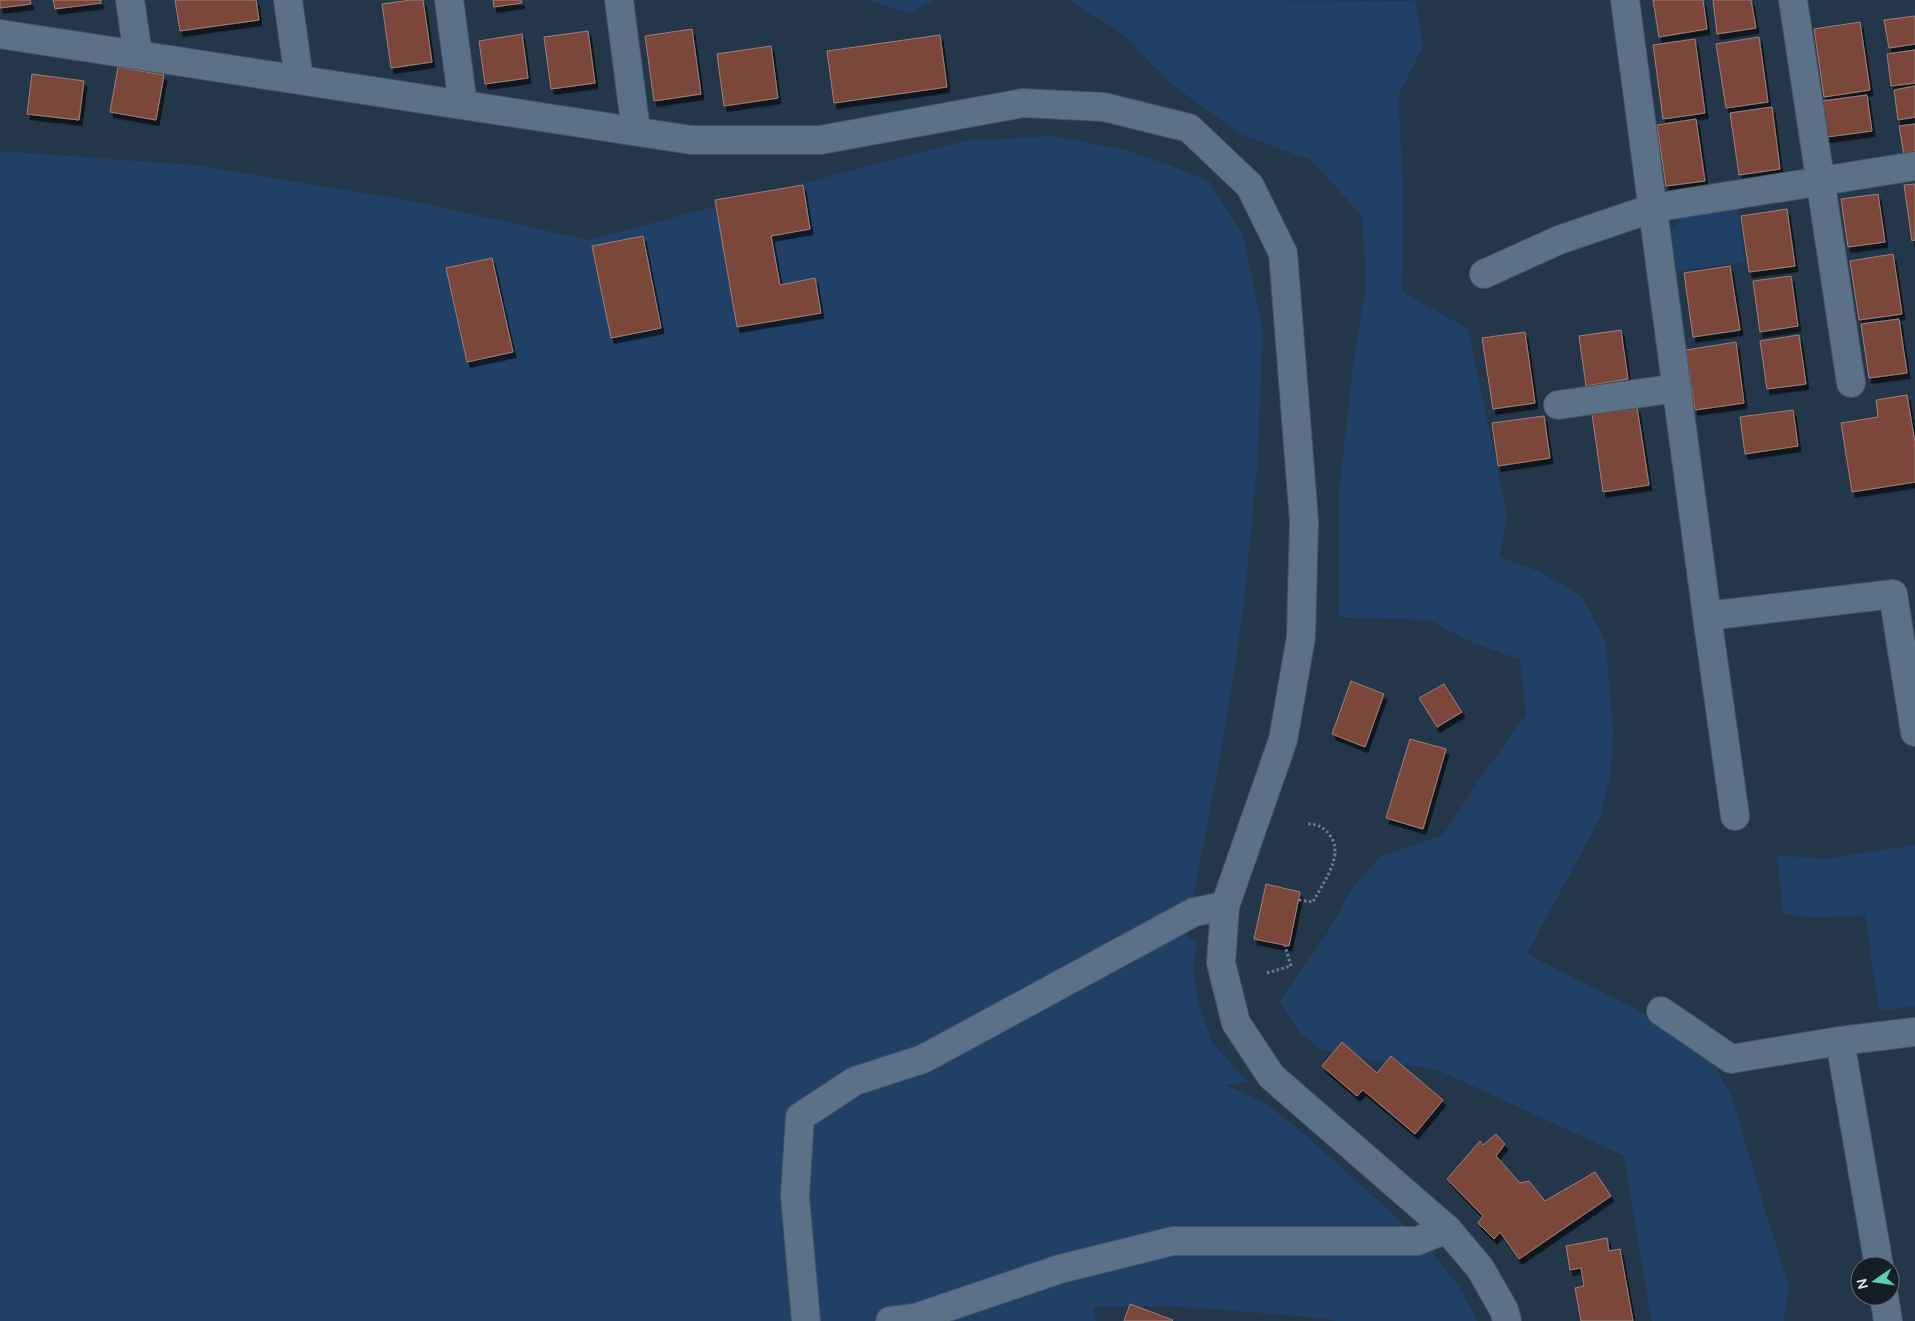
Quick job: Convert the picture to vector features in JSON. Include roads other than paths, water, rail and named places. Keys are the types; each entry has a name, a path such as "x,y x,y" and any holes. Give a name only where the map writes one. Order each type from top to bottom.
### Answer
{"street":[{"path":"130,0 138,55"},
{"path":"288,0 299,79"},
{"path":"449,0 463,104"},
{"path":"619,0 636,131"},
{"path":"1625,0 1735,816"},
{"path":"1793,0 1851,383"},
{"path":"0,34 691,140 820,140 1023,103 1104,107 1189,128 1250,186 1283,253 1304,521 1301,628 1283,740 1225,906 1221,963 1236,1023 1271,1076 1447,1229 1480,1268 1504,1310 1507,1321"},
{"path":"1484,274 1559,240 1653,208 1915,166"},
{"path":"1558,405 1677,388"},
{"path":"1707,616 1893,594 1915,732"},
{"path":"806,1321 795,1196 800,1117 855,1081 924,1059 1194,912 1225,906"},
{"path":"1661,1012 1731,1059 1915,1032"},
{"path":"1840,1042 1877,1256"},
{"path":"890,1321 915,1318 1060,1269 1174,1241 1417,1241 1447,1229"},
{"path":"1886,1306 1888,1321"}]}
